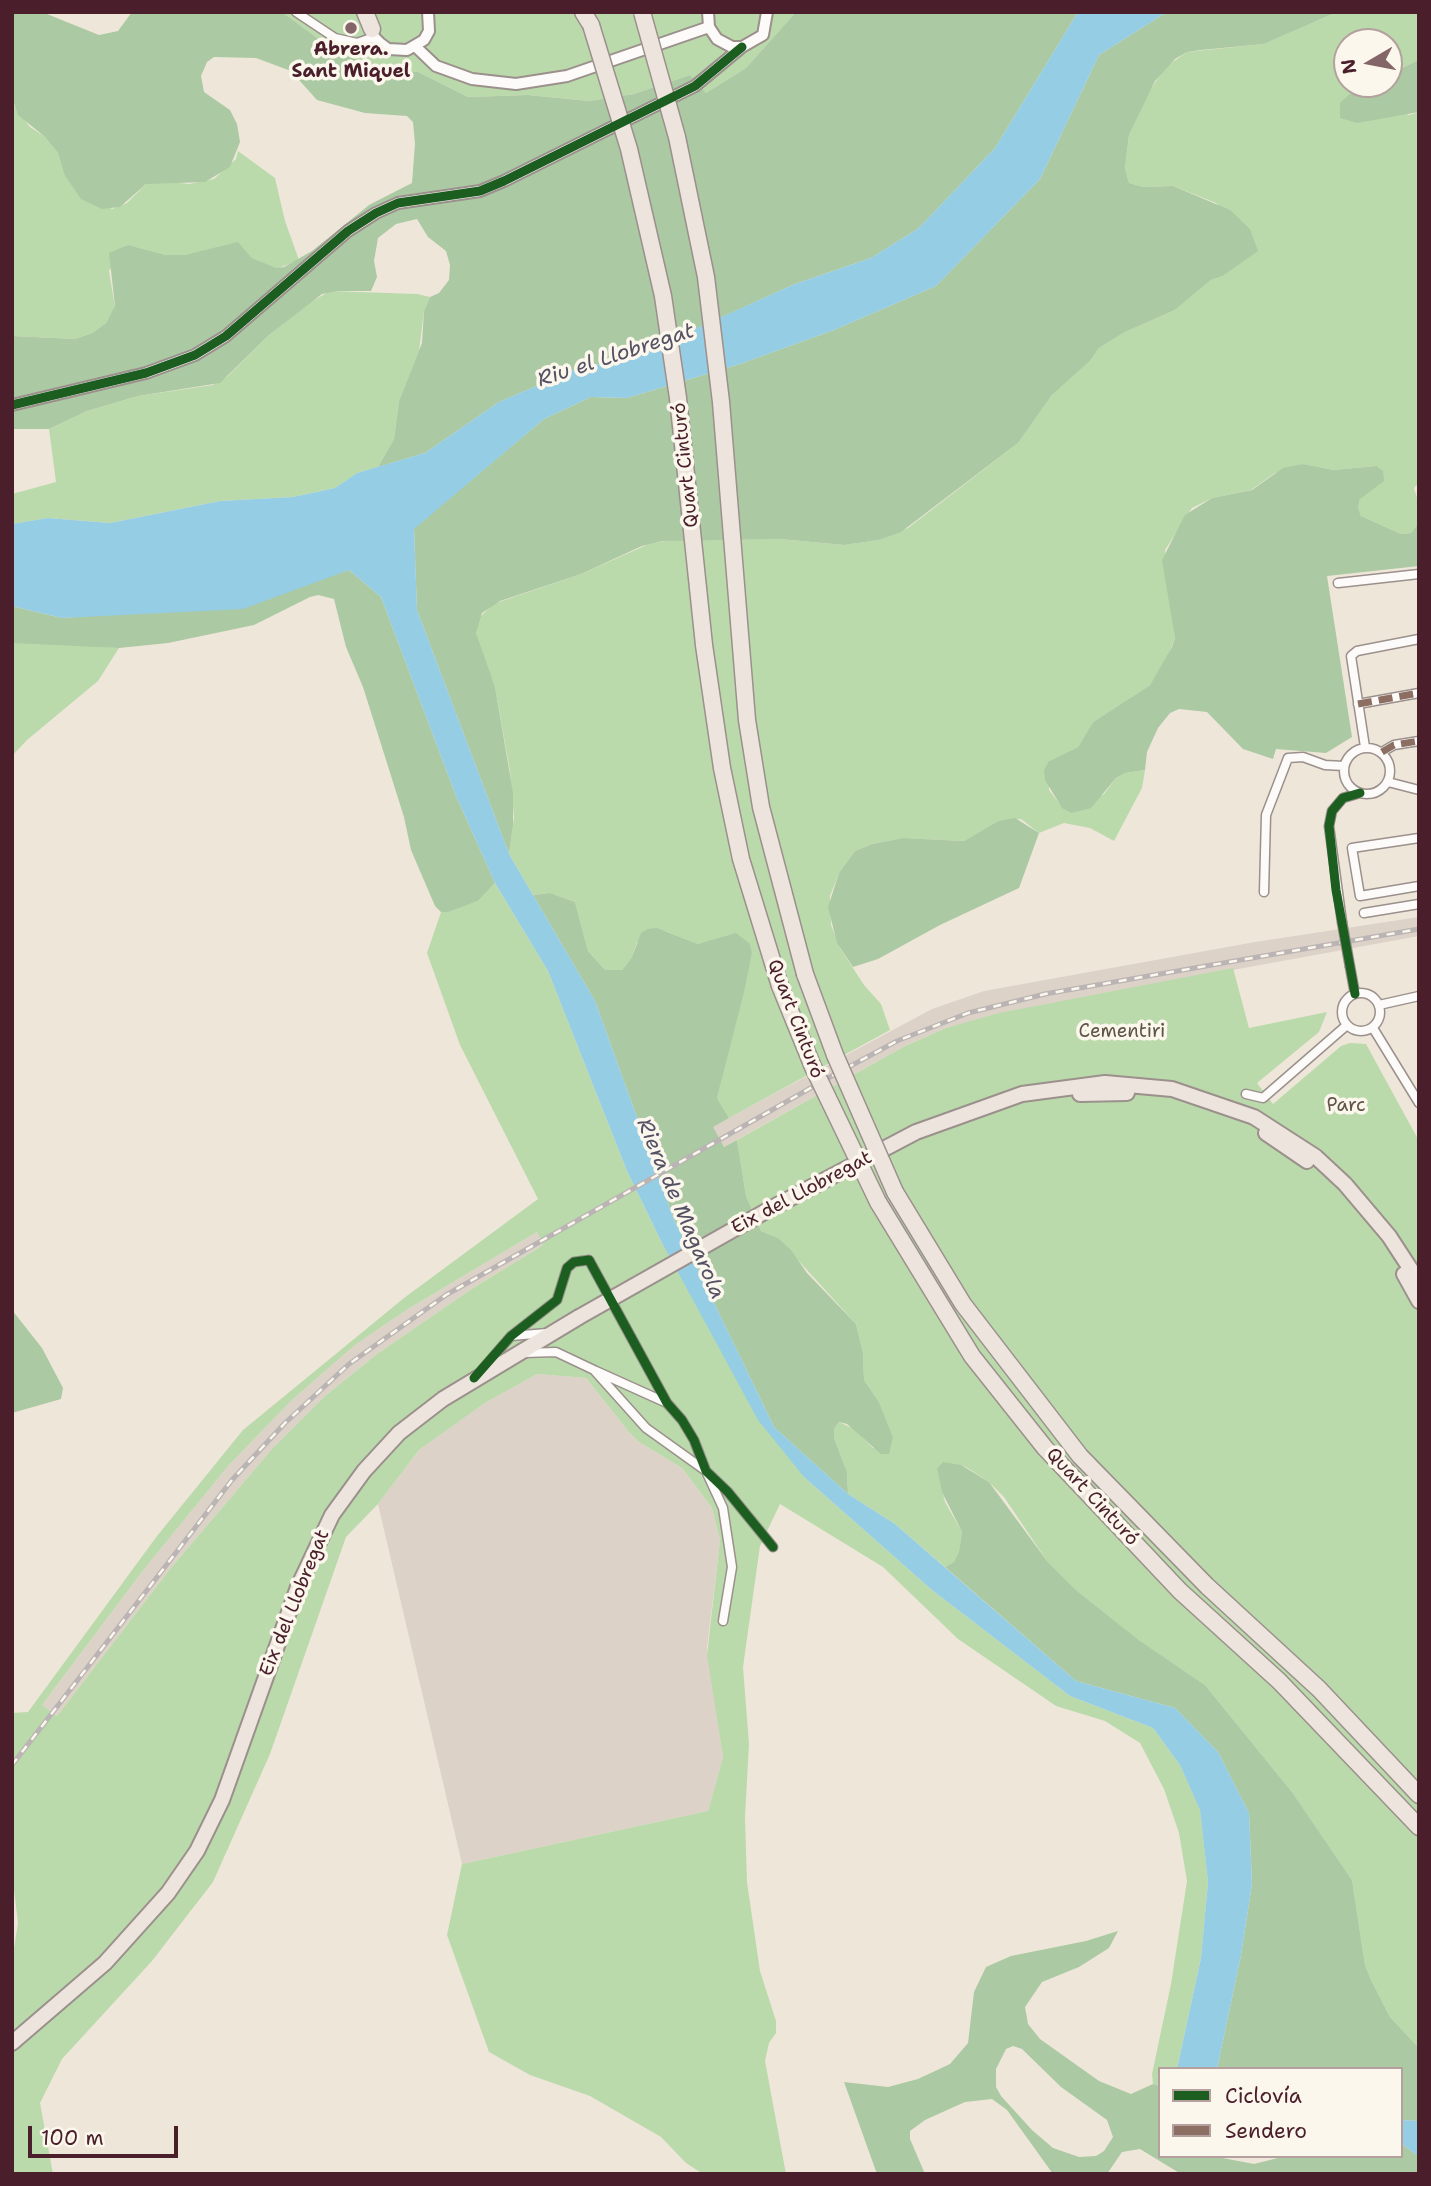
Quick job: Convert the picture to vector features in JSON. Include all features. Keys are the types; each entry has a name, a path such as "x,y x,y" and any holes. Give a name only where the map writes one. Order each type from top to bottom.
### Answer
{"highway":[{"path":"365,12 373,26"},
{"name":"Quart Cinturó","path":"642,12 677,136 706,277 721,402 747,720 761,807 805,974 835,1055 895,1192 963,1304 1080,1457 1207,1586 1319,1689 1419,1795"},
{"name":"Quart Cinturó","path":"587,17 629,149 663,296 678,398 704,645 722,768 741,859 780,986 813,1067 878,1202 972,1356 1045,1448 1180,1591 1279,1681 1419,1827"},
{"name":"Eix del Llobregat","path":"12,2043 66,1998 156,1907 197,1851 222,1800 298,1587 332,1515 364,1471 399,1433 474,1378 768,1210 916,1132 982,1108 1048,1089 1105,1083 1172,1089 1218,1102 1254,1117 1316,1157 1345,1184 1389,1236 1419,1282"},
{"name":"Eix del Llobregat","path":"982,1108 1058,1096 1126,1093 1205,1106 1246,1123 1305,1160 1354,1207 1393,1257 1419,1301"}],"street":[{"path":"296,12 335,38 357,43 373,26 388,49 398,51 416,47 429,31 428,12"},
{"path":"708,12 709,27 723,44 742,47"},
{"path":"12,404 146,373 195,355 243,323 348,231 376,213 398,203 480,191 659,104 713,74 742,47 762,35 770,15"},
{"path":"416,47 436,66 472,79 516,84 566,76 709,27"},
{"path":"713,74 723,44"},
{"path":"1338,583 1419,574"},
{"path":"1366,747 1350,656 1357,651 1419,639"},
{"path":"1358,704 1419,693"},
{"path":"1382,752 1394,745 1419,741"},
{"path":"1355,994 1329,826 1332,811 1343,798 1360,793 1376,793 1388,782 1390,766 1382,752 1366,747 1352,753 1344,766 1349,785 1360,793"},
{"path":"1264,892 1266,815 1288,758 1303,757 1325,765 1344,766"},
{"path":"1388,782 1419,790"},
{"path":"1419,838 1352,848 1360,896 1419,886"},
{"path":"1364,913 1419,904"},
{"path":"1355,994 1371,995 1379,1005 1381,1014 1373,1028 1360,1032 1347,1025 1343,1019 1343,1005 1355,994"},
{"path":"1379,1005 1419,996"},
{"path":"1246,1094 1263,1098 1347,1025"},
{"path":"1373,1028 1419,1103"},
{"path":"474,1378 511,1336 557,1300 567,1268 574,1262 589,1260 667,1403 682,1420 723,1508 732,1567 723,1620"},
{"path":"511,1336 553,1331 556,1352"},
{"path":"513,1354 556,1352 667,1403"},
{"path":"594,1370 646,1428 706,1471 729,1492 773,1547"}],"shaded area":[{"path":"1419,917 1419,936 1041,1005 946,1028 903,1047 724,1147 712,1127 932,1009 984,991 1255,942"},
{"path":"537,1232 543,1245 470,1290 377,1354 325,1396 272,1449 170,1569 57,1716 42,1705 145,1568 229,1465 292,1400 355,1345 408,1309"},
{"path":"537,1374 586,1378 628,1431 639,1442 682,1468 712,1508 720,1540 707,1648 723,1757 708,1811 462,1864 378,1504 419,1450 485,1403"}],"green space":[{"path":"12,12 42,12 99,35 118,31 132,12 282,12 328,46 382,70 418,72 468,97 528,95 589,101 634,94 690,75 706,93 746,68 796,12 1078,12 995,148 919,228 871,258 795,284 642,353 574,370 499,402 425,453 378,467 394,439 399,401 422,343 424,311 430,297 439,293 449,280 450,265 446,251 428,237 417,219 396,224 378,238 374,261 377,277 371,291 322,294 269,335 220,383 138,396 87,411 49,429 12,429 12,336 75,339 92,333 106,323 115,306 109,253 128,245 166,255 184,255 238,242 252,258 276,268 284,267 312,251 369,205 412,183 415,144 413,122 407,116 365,113 317,100 291,71 256,58 214,57 207,62 201,76 204,92 230,110 237,124 240,142 230,167 205,182 146,184 120,207 102,209 81,199 64,174 58,153 44,136 18,115 12,97"},
{"path":"282,12 796,12 746,68 706,93 690,75 634,94 589,101 528,95 468,97 418,72 382,70 328,46"},
{"path":"1167,12 1337,12 1264,44 1187,52 1175,59 1155,81 1129,135 1125,168 1129,183 1143,187 1173,186 1230,210 1250,229 1258,251 1223,276 1211,280 1175,310 1125,332 1099,348 1090,361 1052,395 1018,443 901,532 879,540 844,545 780,539 663,541 642,546 581,574 500,601 482,613 476,633 495,687 513,793 509,854 417,610 414,528 544,419 591,397 627,398 740,364 834,330 936,286 1040,179 1099,55"},
{"path":"1337,12 1419,12 1419,60 1403,67 1403,28 1333,28 1333,98 1367,98 1409,115 1419,112 1419,482 1414,488 1419,504 1417,526 1411,533 1401,534 1361,516 1358,508 1360,499 1376,466 1334,470 1303,464 1275,473 1251,490 1212,498 1192,508 1165,550 1175,638 1168,656 1150,685 1093,722 1078,747 1049,761 1049,790 1062,807 1071,813 1104,794 1116,778 1125,773 1145,770 1142,788 1114,841 1090,828 1064,823 1039,833 1021,819 998,821 964,841 903,838 872,844 855,851 839,873 830,896 831,925 840,948 864,985 881,1004 890,1030 729,1118 717,1098 752,953 728,935 714,942 698,944 665,931 637,942 632,957 621,971 605,970 588,951 575,902 550,893 533,895 509,854 514,817 510,772 495,687 476,633 478,619 493,604 581,574 649,544 671,540 780,539 844,545 879,540 908,528 1018,443 1052,395 1090,361 1099,348 1125,332 1175,310 1211,280 1223,276 1257,251 1216,203 1173,186 1143,187 1129,183 1125,168 1129,135 1148,94 1164,68 1187,52 1264,44"},
{"path":"1419,60 1419,112 1357,123 1340,118 1340,103 1345,98 1403,98 1403,67"},
{"path":"12,97 15,107 30,127 44,136 58,153 64,174 112,209 127,203 146,184 162,181 189,184 214,179 236,159 238,151 275,178 285,221 299,260 276,269 252,258 238,243 184,255 166,255 127,245 109,271 115,307 106,323 92,333 75,339 12,336"},
{"path":"330,291 417,294 430,297 424,311 419,351 399,401 394,439 378,467 357,473 335,488 293,497 220,501 110,523 48,518 12,524 12,494 56,482 49,429 87,411 138,396 213,385 227,377 269,335 309,303"},
{"path":"1303,464 1334,470 1376,466 1383,471 1384,481 1360,499 1358,508 1361,516 1401,534 1411,533 1419,523 1419,566 1327,576 1352,737 1326,753 1276,749 1273,759 1243,749 1207,712 1179,709 1170,713 1158,728 1147,752 1145,770 1125,773 1116,778 1091,808 1071,813 1062,808 1045,780 1044,770 1049,761 1078,747 1093,722 1150,685 1172,647 1175,638 1162,560 1185,515 1212,498 1252,490 1283,468"},
{"path":"349,570 381,597 456,796 495,883 478,901 449,912 441,912 435,906 411,850 404,817 363,687 346,647 334,599 318,595 310,597 254,625 168,643 119,648 12,643 12,606 62,618 140,612 301,585"},
{"path":"12,643 119,648 98,681 27,740 12,756"},
{"path":"1015,818 1039,833 1019,888 940,925 878,959 853,967 837,943 828,907 839,873 855,851 872,844 903,838 964,841 998,821"},
{"path":"495,883 548,971 627,1171 661,1241 804,1477 932,1590 1070,1696 1153,1728 1180,1765 1200,1809 1208,1882 1201,1958 1177,2067 1158,2067 1158,2085 1153,2084 1152,2074 1171,1984 1187,1881 1179,1833 1164,1789 1140,1743 1105,1721 1056,1706 958,1639 883,1567 780,1504 760,1546 743,1667 749,1744 745,1817 747,1882 760,1971 776,2021 776,2033 769,2043 765,2061 786,2174 703,2174 686,2163 661,2137 590,2096 530,2075 489,2052 447,1935 462,1864 708,1811 723,1757 707,1655 720,1540 712,1508 682,1468 639,1442 628,1431 586,1378 537,1374 485,1403 419,1450 378,1504 346,1537 270,1754 213,1882 152,1961 62,2059 40,2103 53,2174 12,2174 12,1961 18,1923 12,1873 12,1713 28,1712 157,1536 243,1430 404,1298 538,1199 460,1045 427,953 441,912 449,912 478,901","holes":["537,1232 543,1245 470,1290 377,1354 325,1396 272,1449 170,1569 57,1716 42,1705 145,1568 229,1465 292,1400 355,1345 408,1309"]},
{"path":"550,893 575,902 588,951 605,970 622,970 632,957 641,933 648,929 657,928 698,944 736,933 750,944 752,953 744,992 717,1098 729,1118 713,1127 724,1147 737,1140 746,1196 761,1231 778,1238 791,1250 807,1273 856,1324 863,1353 864,1380 879,1402 893,1437 889,1454 881,1454 847,1424 839,1422 834,1429 834,1438 847,1472 848,1494 774,1427 674,1220 595,1001 533,895"},
{"path":"1233,968 1249,1028 1327,1012 1319,1032 1257,1083 1273,1104 1341,1046 1350,1043 1366,1044 1419,1141 1419,2048 1390,2017 1365,1965 1352,1880 1292,1792 1205,1685 1139,1640 1076,1590 1047,1561 1004,1497 989,1482 969,1469 961,1465 937,1469 945,1502 962,1532 954,1562 945,1567 895,1524 848,1494 847,1472 834,1438 834,1429 839,1422 854,1429 873,1448 893,1437 879,1402 864,1380 863,1353 856,1324 778,1238 761,1231 746,1196 737,1140 903,1047 946,1028 999,1013"},
{"path":"12,1310 42,1348 63,1388 61,1399 12,1413"},
{"path":"943,1462 961,1465 989,1482 1047,1561 1076,1590 1139,1640 1205,1685 1292,1792 1352,1880 1365,1965 1390,2017 1419,2048 1419,2121 1403,2120 1403,2067 1217,2067 1241,1955 1252,1884 1249,1813 1218,1752 1175,1708 1076,1681 945,1567 954,1562 962,1532 942,1492 937,1469"},
{"path":"1118,1931 1109,1948 1079,1967 1042,1982 1025,2007 1028,2024 1040,2039 1099,2081 1131,2094 1153,2084 1158,2085 1158,2158 1222,2158 1254,2164 1278,2158 1403,2158 1403,2145 1419,2157 1419,2174 1181,2174 1140,2149 1122,2152 1107,2174 1053,2174 1007,2110 992,2099 965,2102 925,2120 910,2131 910,2139 925,2174 877,2174 844,2082 888,2087 918,2079 950,2064 968,2043 974,1992 986,1967 1011,1956 1086,1941","holes":["1013,2046 1022,2049 1061,2087 1107,2120 1113,2137 1104,2151 1096,2156 1079,2157 1053,2148 1032,2130 1001,2096 996,2087 996,2069 1006,2049"]}],"water":[{"path":"1078,12 1167,12 1099,55 1040,179 936,286 834,330 740,364 627,398 591,397 544,419 414,529 417,610 509,854 595,1001 674,1220 774,1427 848,1494 895,1524 1076,1681 1175,1708 1218,1752 1249,1813 1252,1884 1241,1955 1217,2067 1177,2067 1201,1958 1208,1882 1200,1810 1180,1765 1153,1728 1070,1696 932,1590 804,1477 758,1420 661,1241 627,1171 548,971 495,883 456,796 381,597 349,570 243,609 62,618 12,606 12,524 48,518 110,523 220,501 293,497 335,488 357,473 425,453 499,402 574,370 641,353 795,284 871,258 919,228 995,148"},
{"path":"1403,2120 1419,2121 1419,2157 1403,2145"}],"railway":[{"path":"12,1765 232,1480 285,1423 349,1364 446,1295 830,1077 897,1041 968,1013 1045,994 1419,929"}],"marked path":[{"path":"1358,704 1419,693"},
{"path":"1382,752 1394,745 1419,741"}],"cycle path":[{"path":"12,405 146,373 195,355 226,336 348,231 376,213 398,203 480,191 504,181 695,86 742,47"},
{"path":"1355,994 1336,890 1329,826 1332,811 1343,798 1360,793"},
{"path":"474,1378 511,1336 557,1300 567,1268 574,1262 589,1260 667,1403 694,1440 706,1471 728,1492 773,1547"}],"place":[{"name":"Abrera. Sant Miquel","path":"351,28"}],"water label":[{"name":"Riu el Llobregat","path":"616,356"},
{"name":"Riera de Magarola","path":"680,1209"}],"park label":[{"name":"Cementiri","path":"1122,1032"},
{"name":"Parc","path":"1346,1106"}]}
